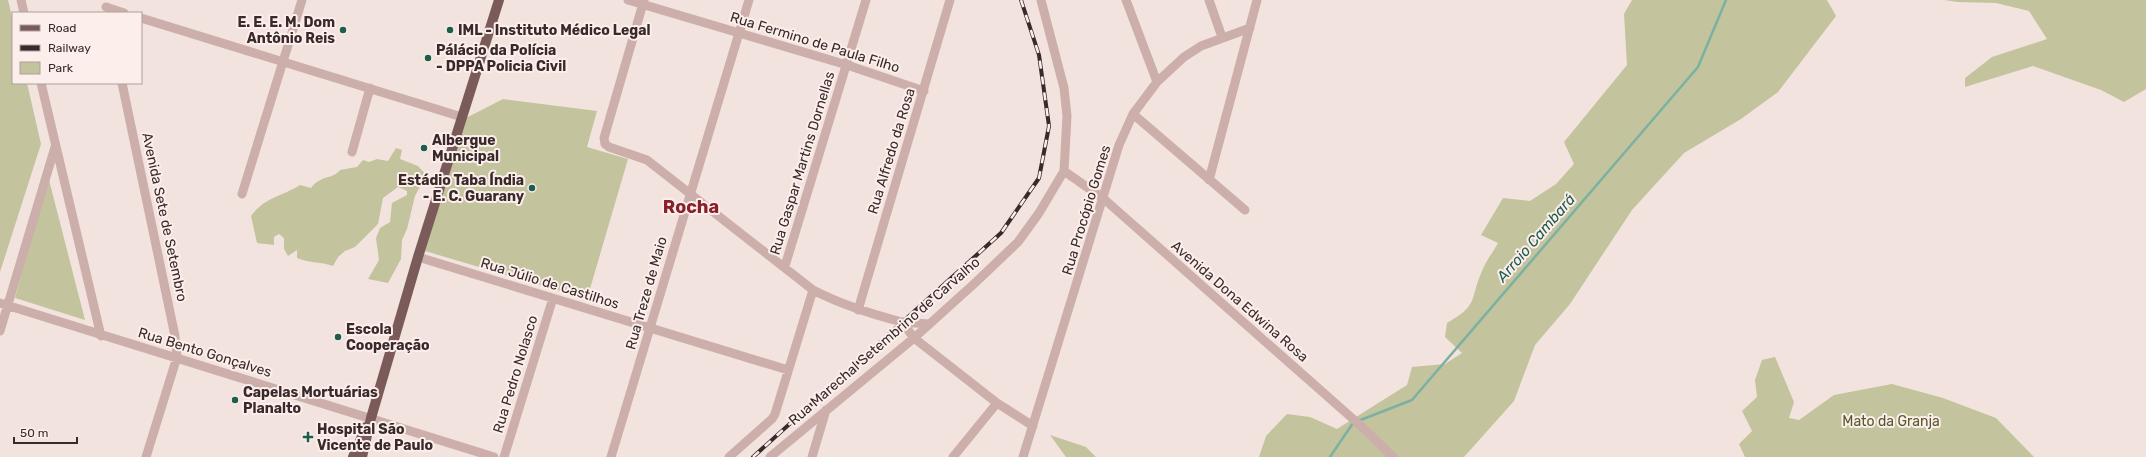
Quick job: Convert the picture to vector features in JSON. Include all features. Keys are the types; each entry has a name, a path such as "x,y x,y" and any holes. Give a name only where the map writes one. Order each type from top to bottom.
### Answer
{"main road":[{"path":"362,457 371,418 418,257 499,0"},
{"path":"353,457 371,418"}],"street":[{"path":"21,0 24,12"},
{"path":"242,194 302,0"},
{"name":"Rua Fermino de Paula Filho","path":"628,0 644,2 847,65 924,91"},
{"name":"Rua Treze de Maio","path":"611,457 689,194 749,0"},
{"name":"Rua Gaspar Martins Dornellas","path":"785,266 866,0"},
{"name":"Rua Alfredo da Rosa","path":"858,310 950,0"},
{"name":"Rua Marechal Setembrino de Carvalho","path":"770,457 914,338 1018,242 1039,213 1064,171 1067,116 1064,88 1041,0"},
{"path":"1126,0 1157,82"},
{"path":"1209,0 1222,37"},
{"path":"1209,180 1257,0"},
{"path":"644,2 604,138 605,144 647,160 689,194 785,266 813,290 837,302 858,310 902,322 929,324"},
{"path":"106,7 121,12"},
{"path":"142,18 462,117"},
{"name":"Rua Procópio Gomes","path":"1023,457 1120,145 1133,114 1157,82 1184,57 1201,46 1222,37 1250,28"},
{"path":"41,84 100,336"},
{"name":"Avenida Sete de Setembro","path":"122,84 175,336 177,357"},
{"path":"352,152 370,88"},
{"path":"1133,114 1245,210"},
{"path":"0,331 4,304 56,146"},
{"name":"Avenida Dona Edwina Rosa","path":"1064,171 1104,199 1361,426 1393,457"},
{"name":"Rua Júlio de Castilhos","path":"418,257 788,370"},
{"path":"729,457 772,419 813,290"},
{"name":"Rua Pedro Nolasco","path":"504,457 553,298"},
{"name":"Rua Bento Gonçalves","path":"4,304 100,336 177,357 494,457"},
{"path":"902,322 914,338 997,403 1033,426"},
{"path":"146,457 177,357"},
{"path":"953,457 997,403"},
{"path":"812,457 826,410"}],"green space":[{"path":"0,0 8,0 12,17 12,84 27,84 41,144 0,272"},
{"path":"1632,0 1827,0 1836,16 1778,92 1741,119 1684,153 1632,210 1570,304 1535,345 1514,401 1464,457 1259,457 1266,436 1287,414 1310,417 1337,429 1407,385 1412,367 1445,364 1462,353 1445,337 1447,323 1465,311 1469,306 1484,267 1498,243 1481,235 1503,198 1530,201 1556,184 1574,164 1564,142 1627,65 1624,14"},
{"path":"1944,0 2146,0 2146,89 2124,102 2101,90 2033,66 1965,87 1965,78 1992,57 2047,39 2029,11 1996,3"},
{"name":"Estádio Taba Índia - E. C. Guarany","path":"503,99 597,111 587,147 628,159 587,299 425,251 466,118"},
{"path":"396,148 402,150 400,159 418,166 426,175 415,196 407,229 402,240 401,259 388,283 368,279 379,260 376,238 380,228 390,222 392,203 407,195 407,191 398,187 383,198 378,224 355,247 345,251 338,257 333,266 297,258 297,250 288,256 284,249 284,238 279,234 274,237 274,245 257,243 251,216 262,205 300,185 311,188 319,181 334,175 340,170 357,167 363,160 369,162 377,159 388,161"},
{"path":"48,176 85,320 15,298"},
{"name":"Mato da Granja","path":"1775,357 1794,402 1789,418 1799,420 1834,395 1892,384 1943,398 1996,418 2034,457 1745,457 1739,444 1752,431 1742,411 1757,397 1755,380 1762,360"},
{"path":"1050,435 1086,447 1096,457 1066,457"}],"waterway":[{"name":"Arroio Cambará","path":"1358,421 1412,400 1698,67 1726,0"},
{"name":"Arroio Cambará","path":"1330,457 1353,423"}],"railway":[{"path":"753,457 1001,233 1039,178 1049,126 1039,55 1021,0"}],"place":[{"name":"E. E. E. M. Dom Antônio Reis","path":"343,30"},
{"name":"IML - Instituto Médico Legal","path":"450,30"},
{"name":"Pálácio da Polícia - DPPA Policia Civil","path":"428,58"},
{"name":"Albergue Municipal","path":"424,148"},
{"name":"Estádio Taba Índia - E. C. Guarany","path":"532,188"},
{"name":"Escola Cooperação","path":"338,337"},
{"name":"Capelas Mortuárias Planalto","path":"235,400"},
{"name":"Hospital São Vicente de Paulo","path":"308,437"}],"district":[{"name":"Rocha","path":"691,207"}]}
